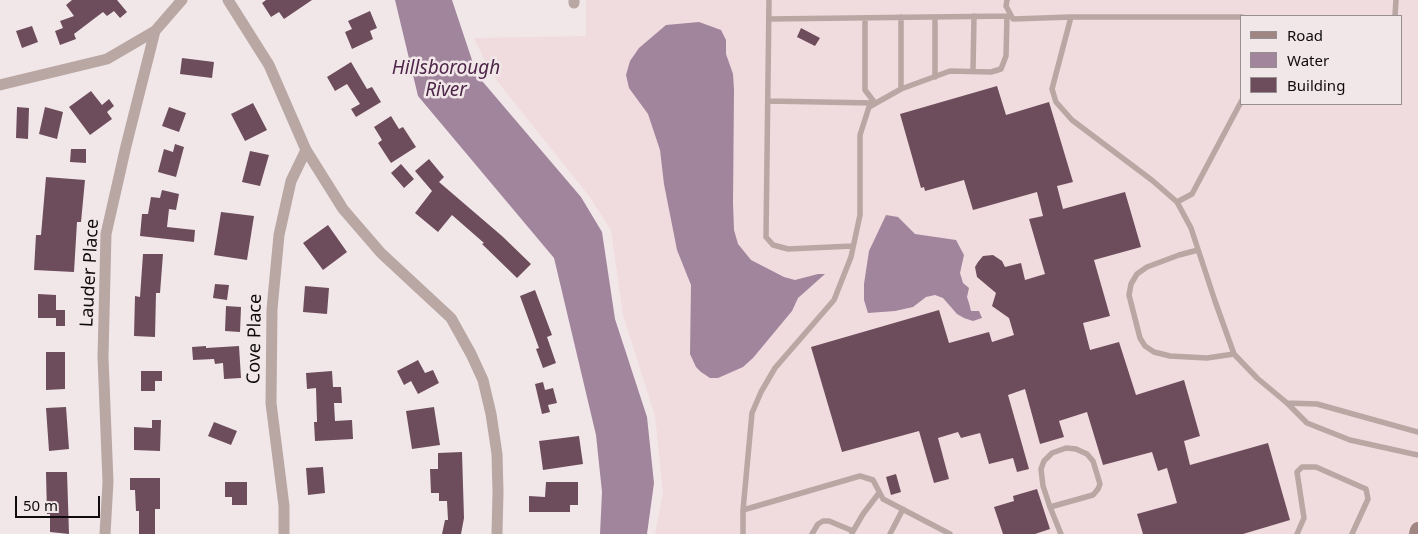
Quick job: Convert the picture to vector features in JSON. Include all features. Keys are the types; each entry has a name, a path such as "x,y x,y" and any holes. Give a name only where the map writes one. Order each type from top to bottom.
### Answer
{"street":[{"name":"Lauder Place","path":"105,534 108,482 103,357 106,234 155,31 182,0"},
{"path":"228,0 269,65 306,150 343,209 381,254 451,318 471,354 483,380 491,414 497,454 497,534"},
{"path":"0,85 107,59 155,31"},
{"name":"Cove Place","path":"284,534 284,506 271,403 272,309 279,236 292,181 306,150"},
{"path":"1417,534 1418,530"}],"lane":[{"path":"769,0 766,237 773,245 788,249 853,246"},
{"path":"743,534 743,510 752,413 761,392 775,368 834,300 851,258 860,215 860,135 869,107 901,89 950,71 991,72 1001,69 1006,56 1009,16 1006,6 1007,0"},
{"path":"1395,15 1396,0"},
{"path":"769,19 974,16 1009,16 1013,19 1240,17"},
{"path":"973,71 974,16"},
{"path":"901,17 901,89"},
{"path":"935,17 935,77"},
{"path":"865,18 865,90 875,104"},
{"path":"1071,18 1052,89 1056,102 1072,120 1153,181 1177,202 1191,228 1234,354 1257,378 1307,423 1350,440 1418,455"},
{"path":"768,101 875,104"},
{"path":"1177,202 1192,194 1240,104"},
{"path":"1198,250 1147,267 1137,274 1130,284 1129,295 1140,338 1145,346 1154,352 1170,356 1208,358 1234,354"},
{"path":"1287,403 1317,404 1418,432"},
{"path":"1050,507 1093,495 1098,490 1100,484 1093,461 1087,454 1076,448 1066,448 1052,453 1044,461 1041,469 1043,486 1050,507 1061,534"},
{"path":"1297,534 1304,518 1297,472 1302,466 1316,467 1366,489 1368,499 1352,534"},
{"path":"743,510 860,476 874,480 883,499 938,531 950,534"},
{"path":"812,534 818,524 823,521 852,533 863,514 879,493"},
{"path":"890,534 902,509"}],"shaded area":[{"path":"586,0 1418,0 1418,534 655,534 663,493 655,416 623,315 611,230 589,196 490,72 474,38 586,36"}],"water":[{"name":"Hillsborough River","path":"395,0 452,0 477,75 581,197 602,232 615,319 647,417 654,483 647,534 600,534 602,492 596,435 554,258 418,96"},
{"path":"699,22 721,30 726,40 726,54 733,74 733,203 734,230 738,244 751,260 784,277 795,280 825,274 798,298 792,311 753,358 743,367 718,378 710,378 701,372 696,367 690,354 691,285 677,250 664,184 660,150 648,114 629,88 626,75 630,61 639,48 666,25"},
{"path":"886,215 898,217 915,234 956,240 964,255 960,273 963,283 969,288 967,297 971,311 979,311 982,318 973,321 964,318 957,314 943,298 935,295 926,297 913,307 895,311 868,313 864,300 864,284 869,251"}],"building":[{"path":"72,0 117,0 127,12 120,18 114,11 107,16 103,12 74,34 76,39 60,45 55,31 63,28 60,21 74,16 66,5"},
{"path":"266,0 312,0 284,19 279,12 271,17 262,3"},
{"path":"370,11 377,28 370,31 373,39 352,49 345,32 352,29 348,21"},
{"path":"32,26 38,42 22,48 16,31"},
{"path":"801,28 820,38 815,46 797,37"},
{"path":"182,58 214,62 212,78 180,74"},
{"path":"351,62 367,89 372,87 381,102 356,117 351,109 360,104 347,84 335,91 327,77"},
{"path":"997,86 1006,115 1049,102 1073,182 1057,186 1063,209 1125,192 1141,247 1094,260 1110,316 1083,323 1090,350 1119,342 1136,395 1184,380 1200,436 1184,441 1190,465 1268,443 1290,520 1243,534 1143,534 1137,514 1177,503 1167,468 1158,471 1152,452 1103,465 1087,412 1059,421 1064,437 1040,444 1025,389 1008,395 1029,469 1017,472 1013,458 989,464 980,433 961,438 958,432 938,438 949,479 934,483 919,431 842,452 811,347 939,310 949,343 989,332 992,342 1014,335 1009,318 992,306 996,293 977,277 975,267 978,262 983,256 993,255 1002,261 1005,267 1021,263 1025,280 1045,274 1029,219 1043,216 1037,192 973,210 964,180 925,191 924,187 921,188 900,114"},
{"path":"91,91 102,105 109,99 114,106 107,112 112,119 90,135 69,107"},
{"path":"253,103 267,130 245,141 231,114"},
{"path":"17,107 29,108 28,139 16,138"},
{"path":"45,107 63,112 57,139 39,134"},
{"path":"169,107 186,113 179,132 162,126"},
{"path":"391,116 399,129 403,127 416,147 391,163 378,143 382,140 374,127"},
{"path":"175,144 184,147 176,177 158,172 164,149 173,152"},
{"path":"71,149 86,149 86,163 70,162"},
{"path":"250,151 269,155 260,186 242,182"},
{"path":"429,159 444,177 439,182 502,236 531,264 517,278 482,244 484,243 452,215 438,232 415,213 432,191 415,171"},
{"path":"401,164 414,179 404,188 391,173"},
{"path":"46,177 85,180 81,222 77,222 74,272 34,270 36,235 41,235"},
{"path":"162,190 179,194 176,210 169,209 167,227 195,230 194,242 140,236 142,214 148,214 151,197 160,198"},
{"path":"221,212 254,216 247,260 214,255"},
{"path":"328,225 347,252 323,270 303,243"},
{"path":"143,254 163,254 160,293 156,293 155,337 134,336 135,296 140,297"},
{"path":"215,284 229,285 227,300 213,298"},
{"path":"305,286 329,288 327,314 303,312"},
{"path":"535,290 552,335 547,337 556,363 543,368 536,349 539,348 520,296"},
{"path":"38,294 56,295 56,310 65,310 65,326 56,326 56,318 38,318"},
{"path":"226,306 241,307 240,332 225,331"},
{"path":"206,346 206,348 239,346 241,378 224,379 223,363 215,364 214,359 193,360 192,347"},
{"path":"46,352 65,352 65,389 46,390"},
{"path":"418,360 425,373 433,370 439,383 418,394 411,381 404,385 397,371"},
{"path":"141,371 162,371 162,381 155,381 155,391 141,391"},
{"path":"332,371 333,387 341,387 342,403 334,403 335,421 352,420 353,439 315,441 314,422 317,422 316,388 307,389 306,373"},
{"path":"543,382 545,390 553,388 557,403 548,405 550,412 542,414 535,384"},
{"path":"66,407 69,449 49,451 46,408"},
{"path":"434,407 440,445 412,449 406,411"},
{"path":"152,420 161,420 160,451 134,450 134,427 152,428"},
{"path":"214,422 237,431 231,445 208,436"},
{"path":"579,436 583,464 543,470 539,441"},
{"path":"462,452 464,518 461,534 442,534 445,520 448,520 447,501 439,501 439,493 431,493 430,469 438,469 438,453"},
{"path":"323,467 325,493 308,495 306,468"},
{"path":"46,472 67,472 69,534 50,532 50,514 47,514"},
{"path":"896,474 901,492 891,495 886,477"},
{"path":"130,478 160,478 160,509 155,509 155,534 139,534 139,511 136,511 135,490 130,490"},
{"path":"225,482 247,482 247,505 232,505 232,497 225,497"},
{"path":"546,482 578,482 578,505 570,505 570,512 529,512 529,496 545,497"},
{"path":"1037,489 1050,529 1035,534 1003,534 994,507 1014,501 1013,496"}]}
